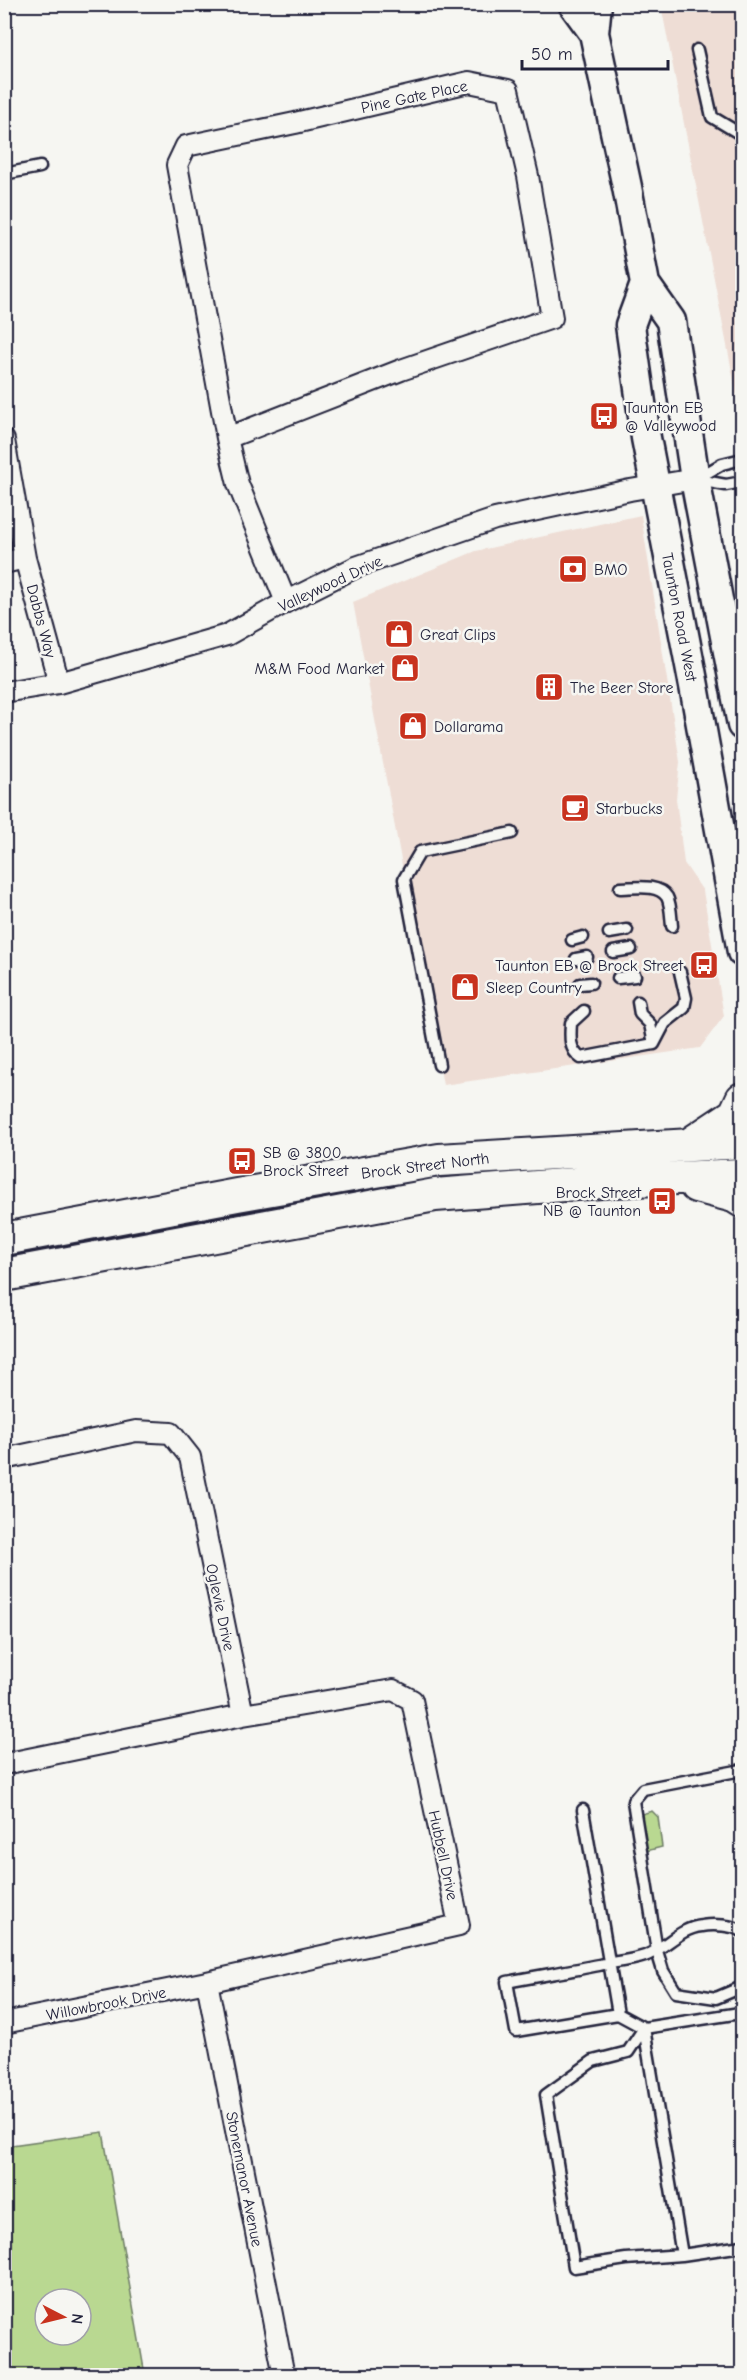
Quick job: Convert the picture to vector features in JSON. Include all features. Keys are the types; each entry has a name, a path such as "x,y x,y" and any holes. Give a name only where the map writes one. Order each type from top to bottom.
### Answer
{"main road":[{"path":"573,4 594,33"},
{"path":"597,4 594,33 645,284 671,321 695,479 742,725"},
{"name":"Taunton Road West","path":"645,284 630,325 654,486 694,686 742,952"},
{"path":"687,1146 735,1114 742,1099"},
{"name":"Brock Street North","path":"4,1239 439,1160 742,1142"},
{"path":"614,1181 742,1175"},
{"path":"614,1181 705,1187 734,1196 742,1201"},
{"name":"Brock Street North","path":"4,1275 435,1195 614,1181"}],"street":[{"name":"Pine Gate Place","path":"227,438 401,370 552,318 528,176 508,90 470,82 186,146 177,165 227,438 238,484 286,602"},
{"name":"Dabbs Way","path":"4,440 10,509 26,558 59,683"},
{"name":"Valleywood Drive","path":"4,692 59,683 227,635 356,567 495,519 695,479"},
{"path":"4,563 26,558"},
{"name":"Oglevie Drive","path":"4,1459 136,1431 171,1434 190,1457 243,1714"},
{"name":"Hubbell Drive","path":"207,1982 459,1925 412,1700 393,1690 243,1714"},
{"path":"4,1764 243,1714"},
{"name":"Willowbrook Drive","path":"4,2023 207,1982"},
{"name":"Stonemanor Avenue","path":"207,1982 284,2376"}],"lane":[{"path":"697,50 712,117 742,135"},
{"path":"4,174 40,167"},
{"path":"695,479 722,464 742,459"},
{"path":"695,479 726,485 742,482"},
{"path":"439,1065 405,879 420,852 512,833"},
{"path":"620,888 650,888 661,892 668,898 672,926"},
{"path":"609,933 627,930"},
{"path":"613,952 631,949"},
{"path":"654,1044 665,1023 684,1008 686,998 680,972"},
{"path":"618,978 635,976"},
{"path":"580,984 591,982"},
{"path":"638,1002 640,1014 650,1024 654,1044"},
{"path":"584,1011 571,1023 570,1040 575,1054 581,1058 654,1044"},
{"path":"742,1770 643,1789 633,1801 657,1951 663,1971 676,1992 716,1998 742,1987"},
{"path":"583,1810 618,2014"},
{"path":"742,1931 737,1927 700,1925 675,1936 657,1951 645,1956 507,1982 516,2031 618,2014 644,2028 742,2014"},
{"path":"644,2028 682,2255"},
{"path":"644,2028 628,2052 594,2061 546,2095 574,2267 742,2246"}],"shaded area":[{"path":"661,5 742,5 742,423"},
{"path":"641,515 680,762 676,799 684,863 703,891 724,1016 700,1048 443,1085 353,602 476,551"}],"green space":[{"path":"652,1811 658,1817 662,1847 646,1851 638,1815"},
{"path":"103,2132 145,2375 5,2375 5,2146"}],"place":[{"name":"Taunton EB @ Valleywood","path":"604,416"},
{"name":"BMO","path":"573,569"},
{"name":"Great Clips","path":"399,634"},
{"name":"M&M Food Market","path":"405,668"},
{"name":"The Beer Store","path":"549,687"},
{"name":"Dollarama","path":"413,726"},
{"name":"Starbucks","path":"575,808"},
{"name":"Taunton EB @ Brock Street","path":"704,965"},
{"name":"Sleep Country","path":"465,987"},
{"name":"SB @ 3800 Brock Street","path":"242,1161"},
{"name":"Brock Street NB @ Taunton","path":"662,1201"}]}
